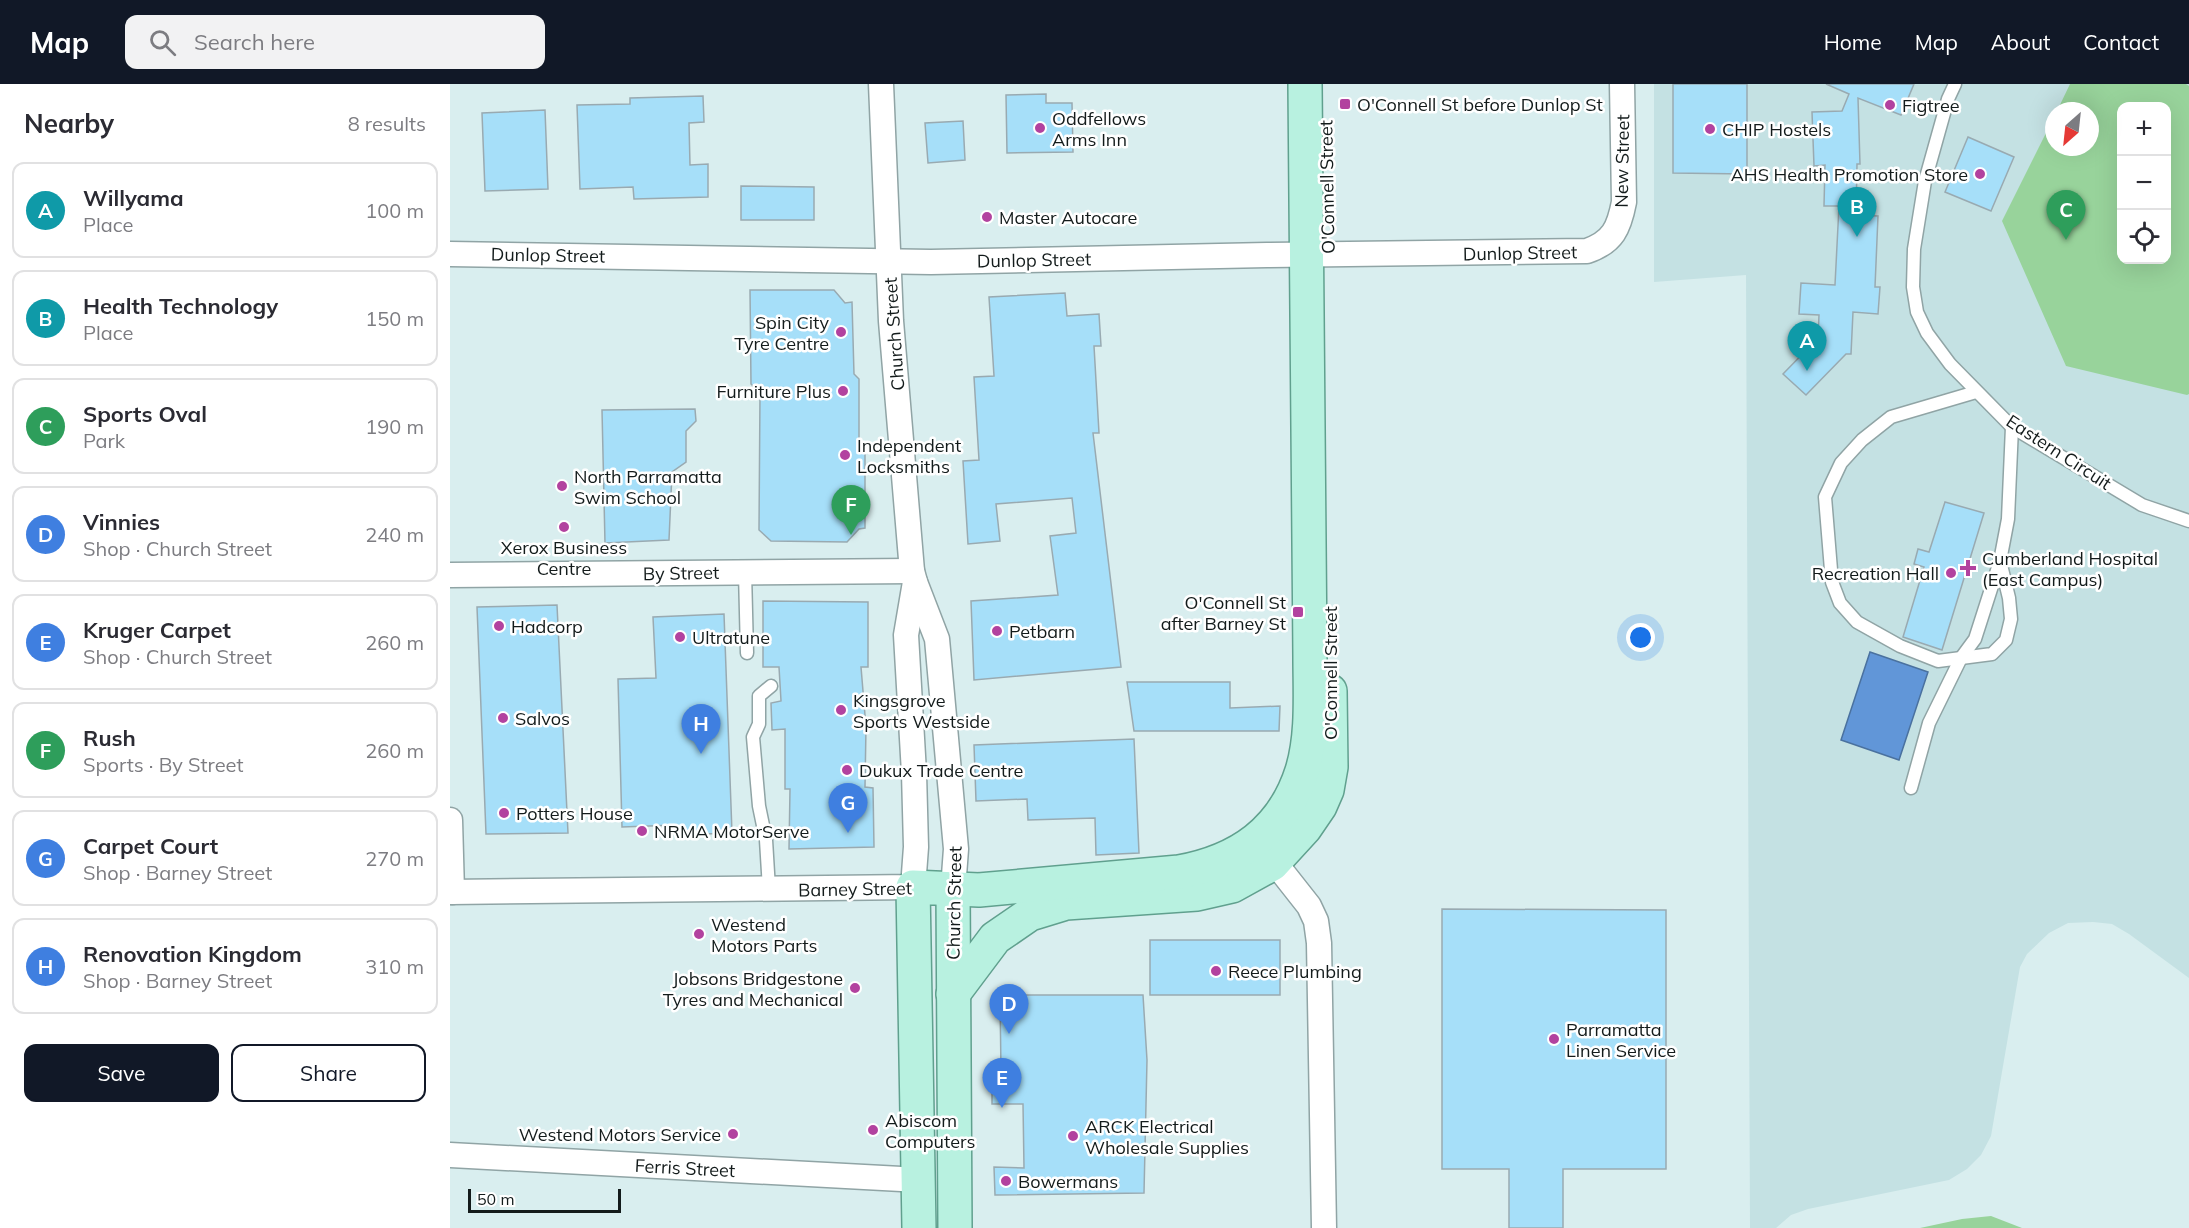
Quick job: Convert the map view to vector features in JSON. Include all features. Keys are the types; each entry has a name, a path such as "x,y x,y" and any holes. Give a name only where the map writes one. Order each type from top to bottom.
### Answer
{"main road":[{"name":"O'Connell Street","path":"1305,84 1316,255"},
{"name":"O'Connell Street","path":"1262,854 1265,833 1290,800 1302,770 1309,724 1316,255 1326,84"},
{"name":"Barney Street","path":"913,888 979,890 1179,872 1202,868 1229,858 1262,854"},
{"path":"953,994 995,938 1030,914 1066,903 1197,894 1232,886 1262,854"},
{"name":"Church Street","path":"913,888 920,1180 919,1228"},
{"name":"Church Street","path":"953,890 955,1228"}],"street":[{"name":"Church Street","path":"881,84 891,321 914,577 906,635 914,773 916,847 913,888"},
{"name":"New Street","path":"1612,235 1618,225 1624,202 1622,84"},
{"name":"Dunlop Street","path":"450,254 889,261 1569,253 1587,252 1602,246 1612,235"},
{"name":"By Street","path":"450,574 745,572 914,577"},
{"name":"Church Street","path":"914,577 937,639 956,849 953,890"},
{"path":"450,820 451,892"},
{"path":"1262,854 1288,880 1309,906 1316,921 1319,943 1324,1228"},
{"name":"Barney Street","path":"451,892 913,888"},
{"name":"Ferris Street","path":"450,1155 920,1180"}],"lane":[{"name":"Eastern Circuit","path":"1955,84 1948,99 1925,181 1914,249 1913,287 1917,312 1927,333 1950,364 2013,427 2142,505 2189,521"},
{"path":"1976,392 1891,417 1862,440 1841,463 1826,497 1832,582 1840,603 1857,622 1900,646 1938,661 1992,654 2006,640 2011,619 2009,598 2000,561"},
{"path":"1911,788 1929,723 1961,658 1975,639 2000,561 2008,519 2013,427"},
{"path":"745,572 747,653"},
{"path":"769,889 766,840 759,806 753,738 759,724 759,696 771,686"}],"shaded area":[{"name":"Cumberland Hospital (East Campus)","path":"1654,84 2189,84 2189,978 2112,924 2068,923 2049,933 2027,954 2020,967 1991,1136 1981,1155 1967,1169 1949,1180 1808,1209 1791,1215 1776,1228 1750,1228 1746,275 1654,282"}],"green space":[{"path":"2070,84 2186,84 2189,86 2189,394 2066,366 2002,221 2045,135 2045,156 2099,156 2099,102 2061,102"},
{"path":"1991,1216 2022,1228 1920,1228 1962,1219"}],"water":[{"path":"1870,652 1928,672 1899,760 1841,740"}],"building":[{"name":"CHIP Hostels","path":"1673,84 1747,84 1747,174 1673,173"},
{"path":"1826,84 1914,84 1901,115 1858,98 1860,164 1857,164 1856,215 1878,216 1875,287 1880,287 1878,314 1853,312 1851,354 1846,354 1806,395 1783,374 1818,338 1819,315 1799,314 1801,283 1835,285 1839,206 1824,206 1825,165 1814,166 1812,112 1842,111 1849,94"},
{"name":"Oddfellows Arms Inn","path":"1046,94 1046,103 1072,103 1073,152 1007,153 1006,95"},
{"path":"703,96 704,122 689,123 690,165 708,164 708,197 634,199 633,187 580,189 577,105 630,104 630,98"},
{"path":"545,110 548,189 485,191 482,113"},
{"path":"963,121 965,160 928,163 925,123"},
{"name":"AHS Health Promotion Store","path":"1968,137 2014,157 1991,211 1945,192"},
{"path":"741,186 814,187 814,220 741,220"},
{"path":"750,290 834,290 845,303 852,302 854,374 859,379 859,446 865,452 865,528 859,529 847,542 771,541 759,530 760,393 751,384"},
{"path":"1065,293 1067,316 1099,314 1101,346 1094,346 1099,433 1093,433 1121,667 974,680 971,601 1058,595 1050,536 1076,533 1072,498 996,504 1000,541 968,544 963,461 979,460 974,377 994,376 989,297"},
{"path":"695,409 696,421 686,431 686,462 672,472 669,540 605,543 602,410"},
{"name":"Recreation Hall","path":"1945,502 1984,513 1942,650 1903,637 1924,567 1914,564 1918,549 1929,552"},
{"path":"763,601 868,602 868,667 861,667 866,727 865,787 873,788 874,847 789,849 790,789 785,789 785,729 772,730 771,703 781,701 779,667 763,667"},
{"path":"557,605 568,833 486,834 477,607"},
{"path":"724,614 732,833 677,835 676,825 622,827 618,679 656,678 653,617"},
{"path":"1127,682 1230,682 1230,708 1280,706 1279,731 1134,731"},
{"path":"1134,739 1139,853 1096,855 1095,818 1028,820 1027,799 976,801 974,745"},
{"name":"Parramatta Linen Service","path":"1442,909 1666,910 1666,1169 1563,1169 1563,1228 1509,1228 1509,1169 1442,1169"},
{"path":"1150,940 1280,940 1280,995 1150,995"},
{"path":"1000,995 1143,995 1147,1060 1144,1193 995,1195 994,1167 1024,1168 1023,1104 992,1104 992,1072 1001,1072"}],"place":[{"name":"O'Connell St before Dunlop St","path":"1345,104"},
{"name":"Figtree","path":"1890,105"},
{"name":"Oddfellows Arms Inn","path":"1040,128"},
{"name":"CHIP Hostels","path":"1710,129"},
{"name":"AHS Health Promotion Store","path":"1980,174"},
{"name":"Master Autocare","path":"987,217"},
{"name":"Health Technology","path":"1857,237"},
{"name":"Sports Oval","path":"2066,240"},
{"name":"Spin City Tyre Centre","path":"841,332"},
{"name":"Willyama","path":"1807,371"},
{"name":"Furniture Plus","path":"843,391"},
{"name":"Independent Locksmiths","path":"845,455"},
{"name":"North Parramatta Swim School","path":"562,486"},
{"name":"Xerox Business Centre","path":"564,527"},
{"name":"Rush","path":"851,535"},
{"name":"Cumberland Hospital (East Campus)","path":"1968,568"},
{"name":"Recreation Hall","path":"1951,573"},
{"name":"O'Connell St after Barney St","path":"1298,612"},
{"name":"Hadcorp","path":"499,626"},
{"name":"Petbarn","path":"997,631"},
{"name":"Ultratune","path":"680,637"},
{"name":"Kingsgrove Sports Westside","path":"841,710"},
{"name":"Salvos","path":"503,718"},
{"name":"Renovation Kingdom","path":"701,754"},
{"name":"Dukux Trade Centre","path":"847,770"},
{"name":"Potters House","path":"504,813"},
{"name":"NRMA MotorServe","path":"642,831"},
{"name":"Carpet Court","path":"848,833"},
{"name":"Westend Motors Parts","path":"699,934"},
{"name":"Reece Plumbing","path":"1216,971"},
{"name":"Jobsons Bridgestone Tyres and Mechanical","path":"855,988"},
{"name":"Vinnies","path":"1009,1034"},
{"name":"Parramatta Linen Service","path":"1554,1039"},
{"name":"Kruger Carpet","path":"1002,1108"},
{"name":"Abiscom Computers","path":"873,1130"},
{"name":"Westend Motors Service","path":"733,1134"},
{"name":"ARCK Electrical Wholesale Supplies","path":"1073,1136"},
{"name":"Bowermans","path":"1006,1181"}]}
